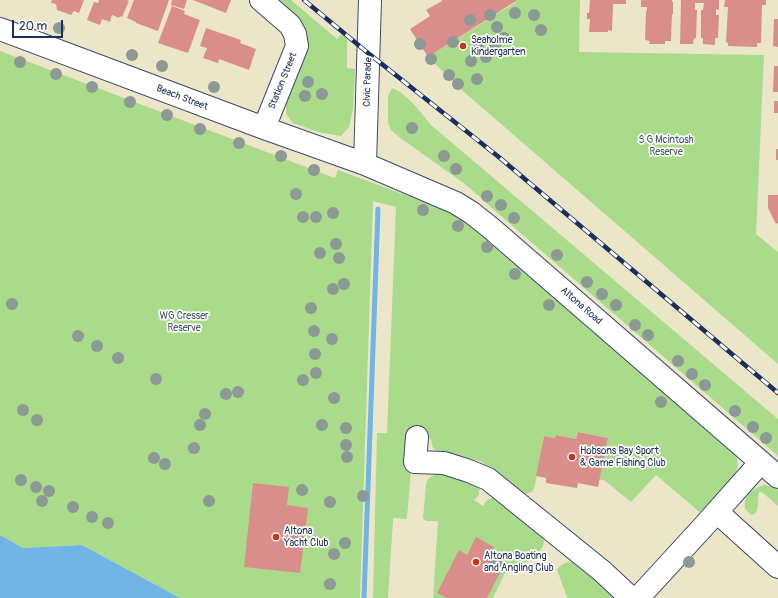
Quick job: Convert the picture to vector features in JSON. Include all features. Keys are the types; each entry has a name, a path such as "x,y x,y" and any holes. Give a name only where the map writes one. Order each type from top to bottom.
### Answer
{"street":[{"name":"Station Street","path":"261,0 290,25 295,34 297,46 264,128"},
{"name":"Civic Parade","path":"365,164 370,0"},
{"name":"Beach Street","path":"0,29 264,128 365,164"},
{"name":"Altona Road","path":"365,164 456,203 472,213 504,239 778,477"},
{"path":"417,437 415,462 444,463 470,471 488,479 602,571 631,598"},
{"path":"638,598 761,462"},
{"path":"717,512 778,567"}],"green space":[{"path":"279,0 291,0 337,39 341,34 347,39 347,68 355,69 353,109 349,127 341,136 318,132 293,123 286,114 286,101 305,33 295,14"},
{"name":"S G Mcintosh Reserve","path":"516,0 580,0 579,52 764,55 756,234 778,252 778,364 463,91 428,57 516,2"},
{"name":"WG Cresser Reserve","path":"0,51 335,178 338,170 462,216 735,453 738,465 735,475 702,514 656,475 631,502 604,480 599,480 608,438 578,432 576,439 556,435 555,438 544,436 535,485 532,492 525,494 482,462 460,456 439,453 433,448 431,440 427,436 414,435 407,518 393,518 388,598 373,598 377,433 387,433 396,207 373,201 360,598 180,598 82,545 23,548 0,535"},
{"path":"392,88 403,94 431,125 778,419 778,456 465,184 391,130 388,123 388,96"},
{"path":"446,473 480,484 479,495 474,500 483,506 486,501 495,496 542,536 544,541 543,546 535,559 507,569 493,598 433,598 438,521 426,521 423,518 426,484 431,476"},
{"path":"764,485 778,489 778,506 762,492 759,492 756,512 751,515 745,509 745,500 749,493"},
{"path":"569,562 576,563 619,598 566,598 567,597 557,570 562,564"}],"water":[{"path":"0,535 23,548 82,545 180,598 0,598"}],"building":[{"path":"52,0 84,0 79,13 74,11 71,15 57,10 56,4 51,3"},
{"path":"99,0 129,1 122,17 120,16 119,18 112,15 110,22 102,19 100,25 87,20 94,2 98,3"},
{"path":"134,0 169,0 158,31 127,18"},
{"path":"172,0 187,0 184,9 171,5"},
{"path":"193,0 231,0 226,13"},
{"path":"441,0 516,1 428,57 410,29 430,16 426,10 442,1"},
{"path":"590,0 626,0 626,4 613,4 612,31 589,32 590,19 587,19 587,13 589,13"},
{"path":"641,0 672,0 673,14 671,41 665,41 665,44 649,44 650,41 645,40 647,7 641,7"},
{"path":"681,0 719,0 719,10 716,9 716,15 719,15 718,38 715,38 715,45 703,44 703,38 701,38 701,10 703,10 704,3 695,3 695,10 697,10 696,38 694,38 693,44 680,44"},
{"path":"725,0 766,0 766,5 762,5 761,43 757,43 757,47 728,46 728,43 726,42 728,7 724,7"},
{"path":"172,6 185,11 184,14 200,20 188,53 158,43"},
{"path":"774,19 778,19 778,47 773,46"},
{"path":"206,28 241,40 240,43 256,49 249,70 219,59 218,63 203,58 207,48 200,46"},
{"path":"774,66 778,66 778,92 773,92"},
{"path":"774,101 778,101 778,113 774,113"},
{"path":"776,149 778,149 778,160 776,160"},
{"path":"768,195 778,195 778,223 776,224 768,208"},
{"name":"Hobsons Bay Sport & Game Fishing Club","path":"578,432 608,438 598,487 578,483 577,488 546,483 546,478 536,476 544,436 555,438 556,435 576,439"},
{"name":"Altona Yacht Club","path":"253,483 289,487 287,505 308,508 300,573 244,567"},
{"name":"Altona Boating and Angling Club","path":"476,537 494,547 492,551 502,556 496,568 501,571 487,598 447,598 437,593 459,550 467,555"}],"waterway":[{"path":"364,598 378,209"}],"railway":[{"path":"304,0 500,158 778,393"}],"place":[{"name":"Seaholme Kindergarten","path":"463,46"},
{"name":"Hobsons Bay Sport & Game Fishing Club","path":"572,457"},
{"name":"Altona Yacht Club","path":"276,537"},
{"name":"Altona Boating and Angling Club","path":"476,562"}]}
